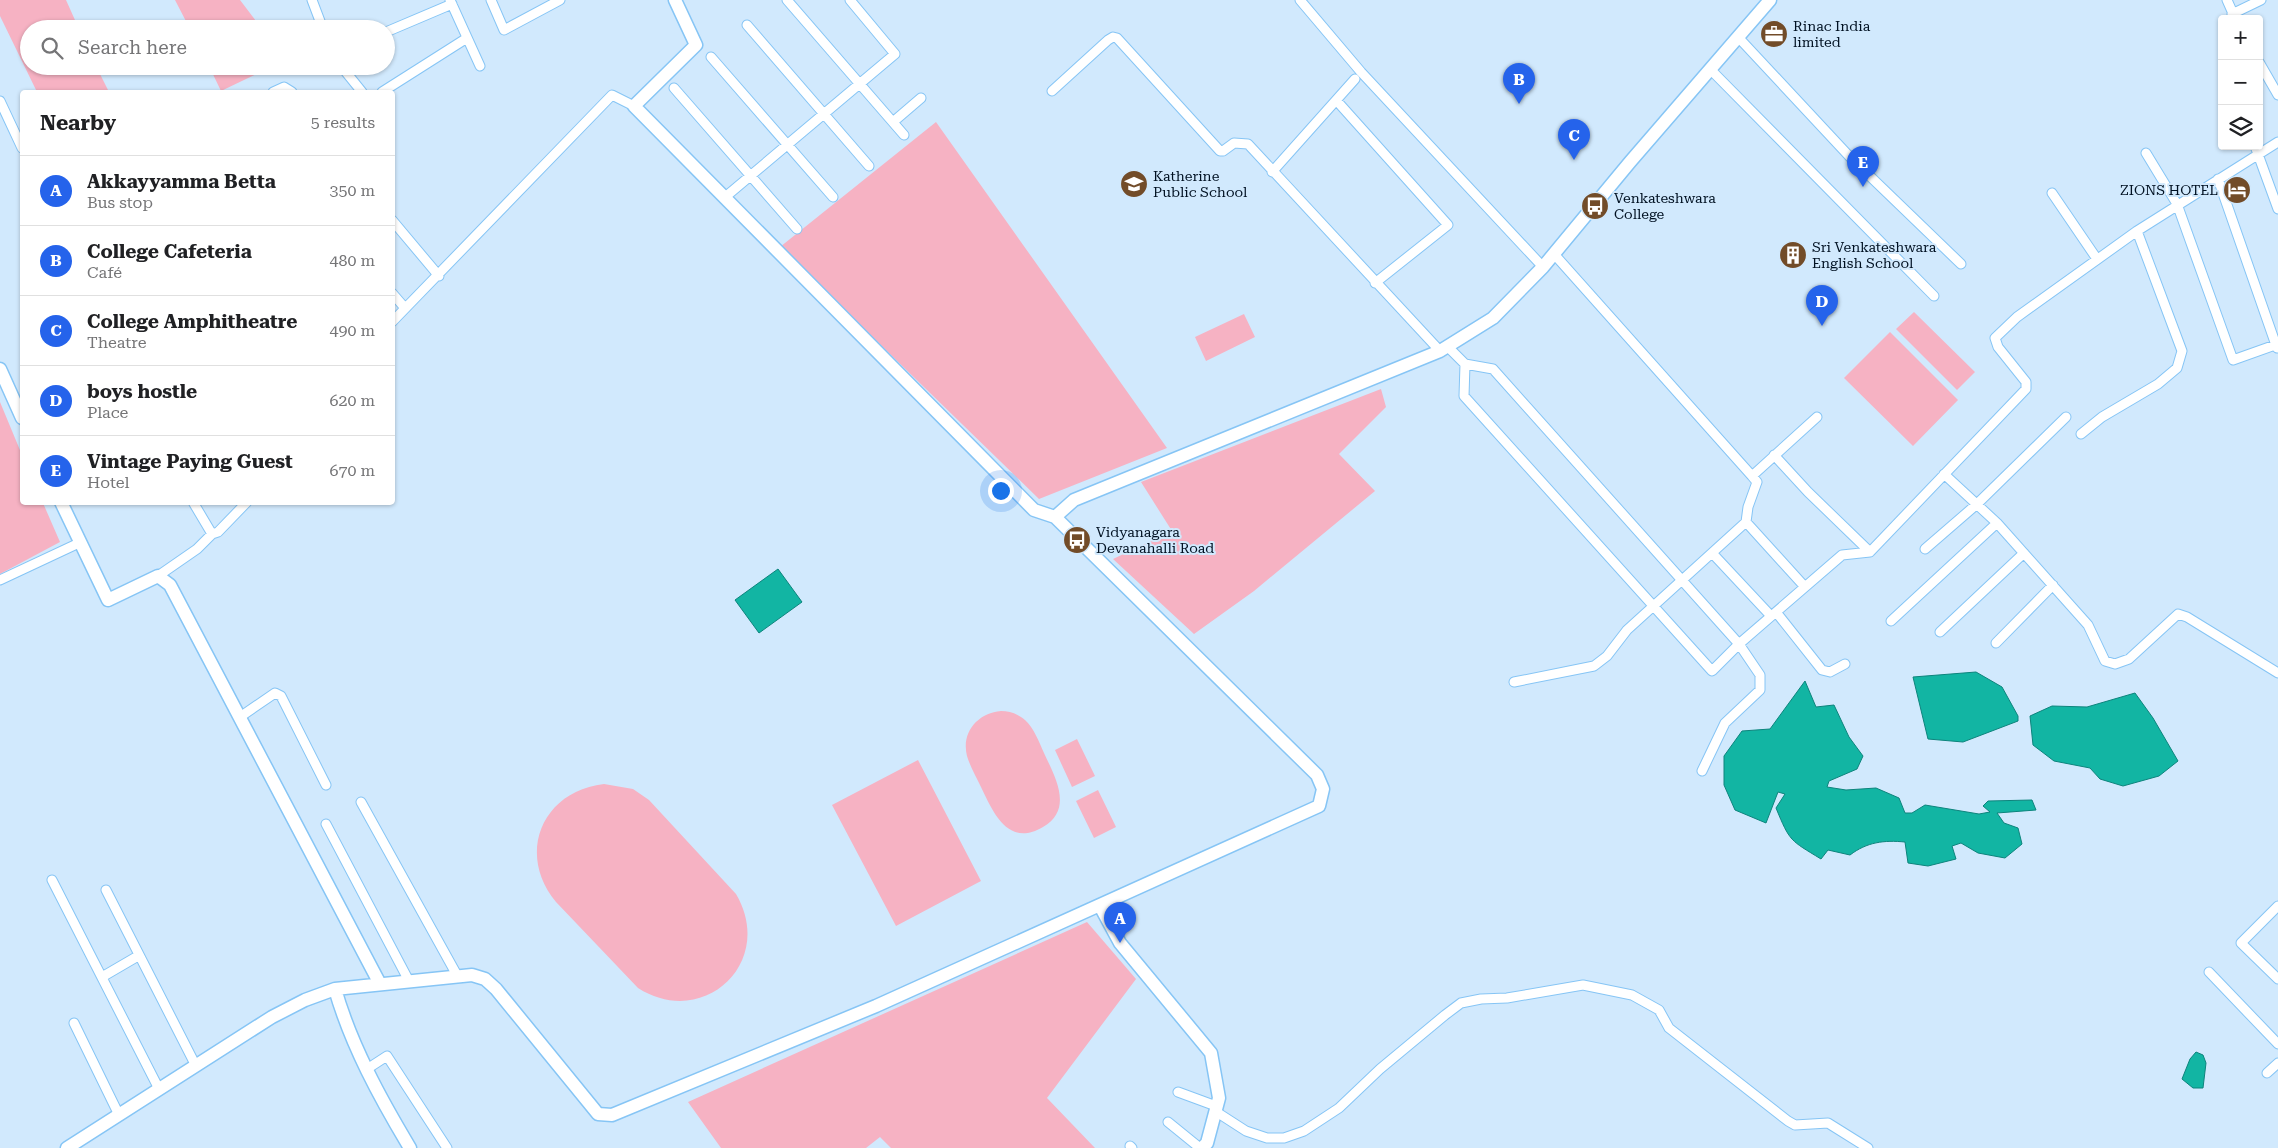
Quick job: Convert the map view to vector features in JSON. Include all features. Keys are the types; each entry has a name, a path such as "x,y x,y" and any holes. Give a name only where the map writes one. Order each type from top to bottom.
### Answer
{"main road":[{"path":"67,1148 272,1017 305,1000 335,989 472,975 485,979 496,989 598,1114 612,1115 876,1006 1319,806 1323,789 1317,775 1055,518 1034,510 634,106 696,45 675,0"},
{"path":"1055,518 1074,500 1444,349 1493,318 1543,267 1770,0"},
{"path":"0,369 20,414"},
{"path":"62,505 108,600 158,576 170,584 380,984"},
{"path":"1100,906 1120,943 1211,1053 1219,1098 1207,1143 1201,1148"},
{"path":"335,989 344,1022 391,1117 410,1148"}],"street":[{"path":"312,0 319,20"},
{"path":"492,0 504,30 560,0"},
{"path":"787,0 904,135"},
{"path":"724,198 895,54 850,0"},
{"path":"1300,0 1361,72 1543,267"},
{"path":"2227,0 2234,15"},
{"path":"2236,15 2261,0"},
{"path":"395,28 451,2 480,66"},
{"path":"747,25 869,166"},
{"path":"1052,91 1108,40 1115,37 1220,151 1234,143 1248,144 1375,283 1444,349 1465,364 1493,369 1739,644 1760,675 1760,690 1725,723 1702,771"},
{"path":"1738,37 1849,156 1961,264"},
{"path":"385,90 467,38"},
{"path":"711,57 833,197"},
{"path":"1710,69 1934,296"},
{"path":"2263,69 2278,95"},
{"path":"349,75 360,90"},
{"path":"1272,172 1355,79"},
{"path":"277,90 284,87 289,90"},
{"path":"674,88 797,229"},
{"path":"395,319 439,276 612,96 634,106"},
{"path":"893,122 921,98"},
{"path":"1336,100 1448,225 1375,283"},
{"path":"0,101 20,144"},
{"path":"2263,147 2278,142"},
{"path":"1465,364 1464,396 1712,671 1739,644 1842,555 1870,552 2026,389 2026,382 1998,347 1995,338 2017,316 2137,231 2218,179 2256,150 2278,209"},
{"path":"2146,153 2177,204 2233,360 2277,346 2218,179"},
{"path":"2052,193 2097,259"},
{"path":"395,224 439,276"},
{"path":"2081,434 2102,417 2165,379 2177,368 2182,351 2137,231"},
{"path":"1514,682 1594,666 1607,656 1628,630 1746,522 1748,507 1757,482 1554,254"},
{"path":"395,296 405,308"},
{"path":"1752,476 1817,417"},
{"path":"1925,549 1977,504 2066,417"},
{"path":"1774,455 1808,492 1870,552"},
{"path":"1944,474 1997,523 2088,625 2105,661 2115,664 2129,660 2178,614 2188,618 2278,673"},
{"path":"195,505 212,534"},
{"path":"158,576 197,549 212,534 218,532 244,505"},
{"path":"1746,522 1805,587"},
{"path":"1891,621 1997,523"},
{"path":"0,580 79,543"},
{"path":"1940,632 2024,553"},
{"path":"1713,554 1774,614 1822,670 1830,672 1845,664"},
{"path":"1996,642 2052,585"},
{"path":"240,717 275,693 281,696 326,785"},
{"path":"361,802 458,976"},
{"path":"326,824 409,981"},
{"path":"52,880 159,1089"},
{"path":"106,890 138,956 196,1066"},
{"path":"2277,910 2241,943 2278,979"},
{"path":"102,977 138,956"},
{"path":"2209,972 2278,1044"},
{"path":"1178,1092 1216,1108 1246,1131 1267,1138 1284,1138 1304,1131 1339,1108 1380,1070 1462,1003 1582,986 1632,995 1659,1010 1669,1028 1788,1121 1795,1125 1828,1123 1868,1148"},
{"path":"74,1023 119,1114"},
{"path":"368,1069 387,1056 447,1148"},
{"path":"2267,1073 2278,1063"},
{"path":"1168,1122 1201,1148"}],"shaded area":[{"path":"0,0 66,0 75,20 20,20 20,57 0,16"},
{"path":"175,0 240,0 255,20 185,20"},
{"path":"29,75 100,75 108,90 36,90"},
{"path":"213,75 254,75 223,90 221,90"},
{"path":"936,122 1167,448 1039,499 780,247"},
{"path":"1914,312 1975,372 1957,390 1896,329"},
{"path":"1244,314 1255,337 1206,361 1195,337"},
{"path":"1890,332 1958,400 1913,446 1844,378"},
{"path":"1381,389 1386,407 1339,454 1375,491 1254,591 1194,634 1113,559 1172,531 1141,482"},
{"path":"0,402 20,450 20,505 44,505 60,542 0,574"},
{"path":"778,569 802,602 759,633 735,600"},
{"path":"1976,672 2002,687 2018,716 2018,721 1963,742 1928,739 1913,677"},
{"path":"1805,681 1816,707 1834,705 1849,737 1863,756 1857,769 1829,781 1827,787 1846,790 1876,788 1899,798 1905,813 1912,813 1925,805 1979,814 1990,812 1983,806 1988,801 2032,800 2036,810 1997,813 2004,823 2018,828 2022,844 2005,858 1978,853 1961,843 1952,846 1956,859 1928,866 1908,863 1905,842 1897,841 1869,845 1850,855 1828,850 1821,859 1803,848 1788,834 1776,808 1785,794 1778,792 1766,823 1735,810 1724,785 1724,756 1742,731 1770,729"},
{"path":"2135,693 2153,718 2178,761 2159,776 2123,786 2100,779 2090,768 2054,761 2033,745 2030,716 2052,706 2087,707"},
{"path":"1001,711 1017,715 1031,727 1057,782 1060,802 1058,811 1052,820 1043,827 1031,832 1020,833 1011,830 1003,824 991,807 967,756 967,739 973,725 985,716"},
{"path":"1077,739 1095,776 1072,787 1055,750"},
{"path":"918,760 981,881 896,926 832,805"},
{"path":"604,784 633,789 649,800 736,894 746,919 747,943 740,965 727,982 709,995 687,1001 663,999 638,988 556,902 544,883 538,864 537,845 542,828 551,812 565,799 582,789"},
{"path":"1098,790 1116,827 1094,838 1076,801"},
{"path":"1087,922 1136,979 1047,1098 1095,1148 891,1148 880,1137 866,1148 721,1148 688,1102"},
{"path":"2196,1052 2203,1055 2206,1063 2203,1088 2193,1088 2182,1079 2190,1059"}],"place":[{"name":"Rinac India limited","path":"1774,34"},
{"name":"College Cafeteria","path":"1519,104"},
{"name":"College Amphitheatre","path":"1574,160"},
{"name":"Katherine Public School","path":"1134,184"},
{"name":"Vintage Paying Guest","path":"1863,187"},
{"name":"ZIONS HOTEL","path":"2237,190"},
{"name":"Venkateshwara College","path":"1595,206"},
{"name":"Sri Venkateshwara English School","path":"1793,255"},
{"name":"boys hostle","path":"1822,326"},
{"name":"Vidyanagara Devanahalli Road","path":"1077,540"},
{"name":"Akkayyamma Betta","path":"1120,943"}]}
